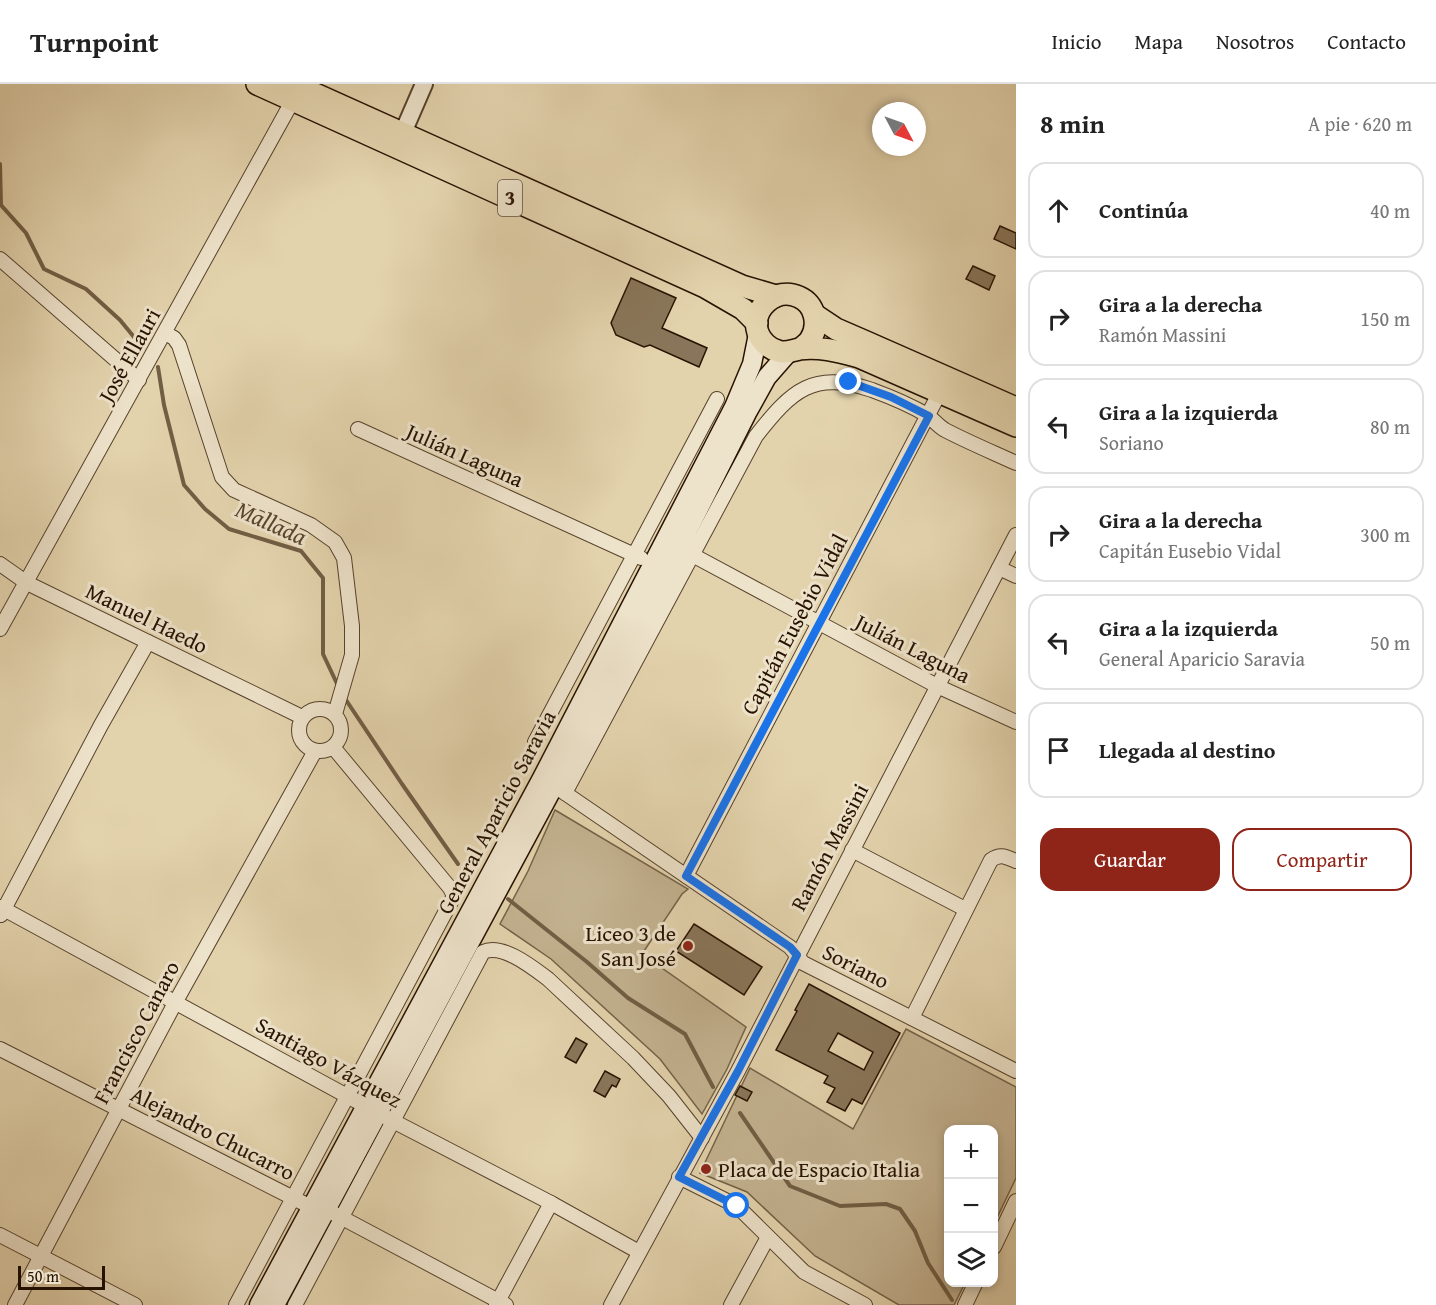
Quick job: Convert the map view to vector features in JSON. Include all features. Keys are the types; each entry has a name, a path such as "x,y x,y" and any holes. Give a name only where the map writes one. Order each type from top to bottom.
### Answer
{"highway":[{"name":"3","path":"257,84 293,92 742,286 776,296 788,294 799,297 809,304 815,315 836,328 1016,408"},
{"name":"3","path":"400,140 705,287 743,309 758,328 765,344 776,351 835,351 859,357 1016,426"},
{"path":"758,328 759,311 766,302 776,296"},
{"path":"794,351 810,340 815,328 815,315"}],"main road":[{"name":"General Aparicio Saravia","path":"554,786 654,563 679,549 752,364 758,328"},
{"name":"General Aparicio Saravia","path":"276,1305 554,786 679,549 747,413 767,377 794,351"},
{"name":"General Aparicio Saravia","path":"259,1305 326,1211"}],"street":[{"path":"400,140 424,84"},
{"name":"José Ellauri","path":"0,629 165,333 293,92"},
{"path":"0,259 139,380"},
{"path":"165,333 174,338 179,345 222,477 234,490 311,525 335,542 344,558 352,626 352,655 333,709 341,725 337,743 327,750 315,751 305,746 290,716 279,705"},
{"name":"General Aparicio Saravia","path":"679,549 756,436 783,404 802,390 819,382 849,382 891,397 929,416 942,428 1016,463"},
{"name":"Capitán Eusebio Vidal","path":"686,876 940,392"},
{"name":"General Aparicio Saravia","path":"534,742 717,399"},
{"name":"Julián Laguna","path":"358,429 654,563"},
{"name":"Ramón Massini","path":"611,1305 702,1138 1016,535"},
{"name":"Julián Laguna","path":"679,549 937,686 1016,722"},
{"name":"Manuel Haedo","path":"0,564 27,583 302,717"},
{"path":"999,568 1016,576"},
{"path":"1,911 148,642"},
{"path":"300,782 299,723 302,717 312,710 333,709"},
{"name":"General Aparicio Saravia","path":"236,1305 454,896 450,888 333,747"},
{"name":"Francisco Canaro","path":"15,1305 175,1003 300,782 315,751"},
{"name":"Soriano","path":"554,786 790,947 803,963 1016,1071"},
{"path":"852,850 965,909"},
{"path":"912,1018 965,909 992,860 996,856 1010,858"},
{"name":"Santiago Vázquez","path":"1,911 639,1251"},
{"name":"General Aparicio Saravia","path":"295,1305 326,1211 379,1113 483,952 492,948 500,950 548,979 633,1058 669,1096 702,1138"},
{"name":"Alejandro Chucarro","path":"0,1049 294,1198 326,1211 500,1304"},
{"path":"679,1177 737,1206 804,1272 865,1305"},
{"path":"998,1237 1016,1200"},
{"path":"500,1304 551,1203"},
{"path":"0,1235 135,1305"},
{"path":"732,1305 768,1237"},
{"path":"965,1305 974,1287"}],"shaded area":[{"path":"555,810 688,889 682,894 642,954 746,1027 727,1069 702,1114 660,1059 551,959 500,924 528,871"},
{"path":"906,1029 1016,1087 1016,1178 998,1216 998,1125 944,1125 944,1287 963,1287 954,1305 899,1305 815,1256 747,1192 700,1173 750,1068 853,1129"}],"building":[{"path":"1000,226 1016,233 1016,249 994,239"},
{"path":"973,266 995,276 989,290 966,279"},
{"path":"631,278 676,298 662,328 707,348 699,367 650,345 644,347 616,335 611,323"},
{"path":"694,924 762,967 744,995 676,951"},
{"path":"809,984 900,1033 862,1104 852,1099 845,1111 827,1102 835,1088 824,1083 828,1076 776,1050 797,1011 795,1010","holes":["838,1033 873,1052 864,1070 828,1051"]},
{"path":"576,1038 587,1044 576,1063 565,1057"},
{"path":"605,1071 620,1079 616,1087 612,1085 605,1097 594,1091"},
{"path":"740,1086 752,1092 747,1101 735,1095"}],"waterway":[{"name":"Mallada","path":"0,164 1,205 26,233 44,269 86,289 120,320 143,348"},
{"name":"Mallada","path":"158,367 164,405 184,485 205,509 229,529 301,551 323,578 323,654 339,688"},
{"name":"Mallada","path":"344,697 458,864"},
{"name":"Mallada","path":"508,899 628,998 685,1034 713,1087"},
{"name":"Mallada","path":"740,1113 790,1186 840,1206 886,1204 900,1209 915,1231 928,1263 952,1300"}],"place":[{"name":"Liceo 3 de San José","path":"688,946"},
{"name":"Placa de Espacio Italia","path":"706,1169"}],"route":[{"path":"737,1206 679,1177 738,1071 797,955 790,947 686,876 818,622 929,416 891,397 849,382"}]}
